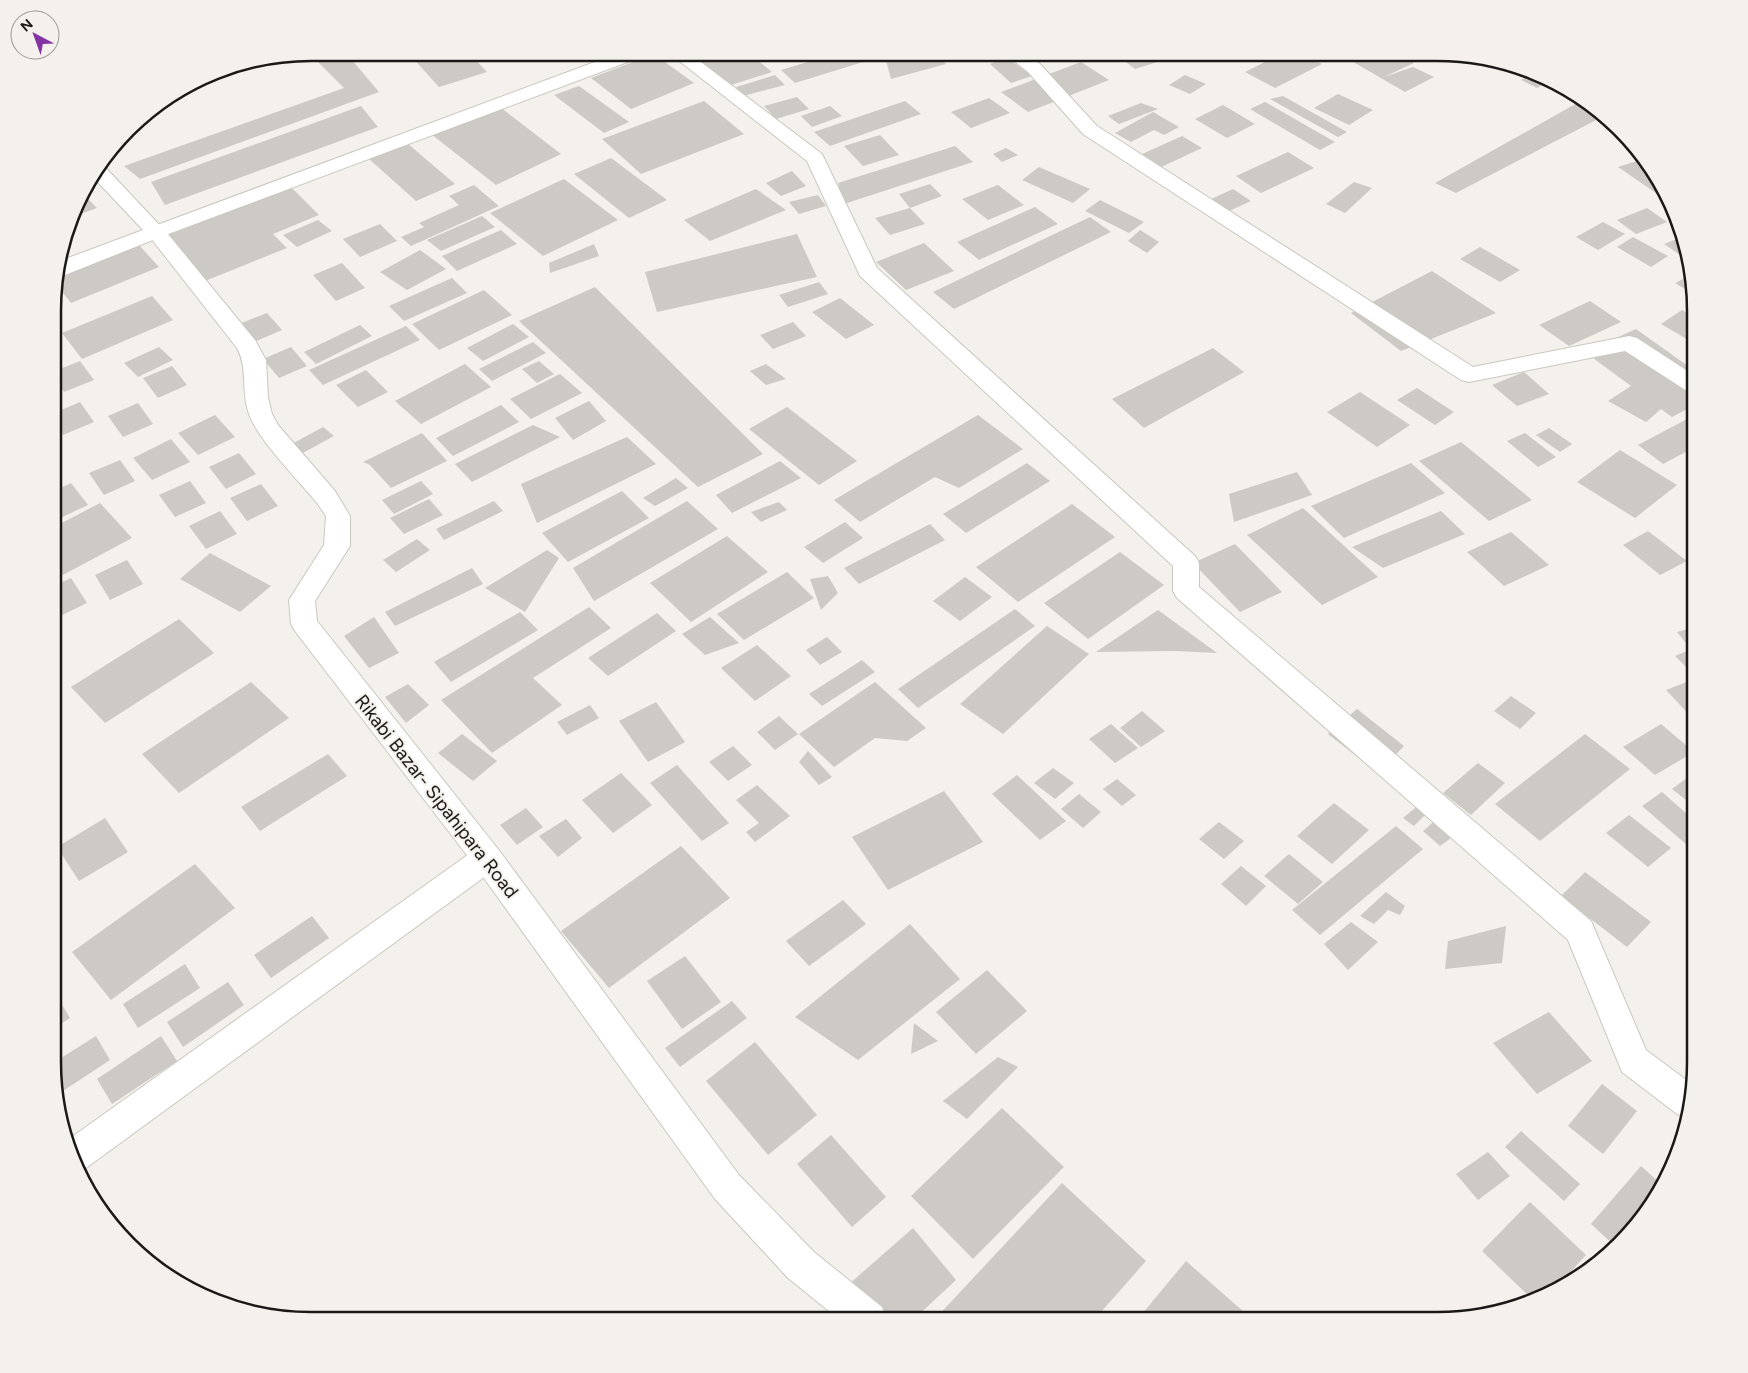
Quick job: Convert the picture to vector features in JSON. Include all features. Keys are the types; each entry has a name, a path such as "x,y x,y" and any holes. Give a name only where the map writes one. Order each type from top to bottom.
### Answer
{"street":[{"path":"65,267 614,61"},
{"path":"688,61 815,158 868,271 1186,562 1186,591 1580,930 1634,1060 1684,1098"},
{"path":"1024,61 1034,68 1090,130 1469,375 1629,343 1687,380"},
{"name":"Rikabi Bazar- Sipahipara Road","path":"101,175 156,232 247,345 256,360 256,398 260,414 268,430 326,497 338,516 337,546 302,600 304,624 486,858 727,1187 802,1265 859,1312"},
{"path":"79,1153 486,858"}],"building":[{"path":"353,61 379,92 140,179 124,166 344,88 318,62"},
{"path":"415,61 477,61 487,72 439,87"},
{"path":"636,61 664,61 694,83 631,109 591,78"},
{"path":"700,61 759,61 772,72 731,85"},
{"path":"811,61 866,61 795,83 781,70"},
{"path":"886,61 943,61 946,64 891,79"},
{"path":"997,61 1011,61 1032,76 1011,83 990,64"},
{"path":"1125,61 1160,61 1135,69"},
{"path":"1267,61 1316,61 1322,64 1275,88 1245,72"},
{"path":"1352,61 1411,61 1414,63 1384,77 1413,67 1434,77 1405,92"},
{"path":"1081,62 1109,80 1028,112 1001,92"},
{"path":"775,75 785,85 743,96 736,87"},
{"path":"1185,75 1206,84 1190,94 1169,85"},
{"path":"1525,78 1543,85 1537,88 1521,80"},
{"path":"579,86 629,122 604,133 554,95"},
{"path":"1338,94 1373,110 1349,125 1314,108"},
{"path":"1283,96 1347,132 1338,137 1270,99"},
{"path":"797,97 809,109 776,119 764,106"},
{"path":"989,98 1010,113 971,128 951,112"},
{"path":"704,101 744,134 641,174 602,139"},
{"path":"905,101 921,114 830,146 814,132"},
{"path":"1265,102 1335,142 1320,150 1250,109"},
{"path":"1141,103 1158,109 1119,124 1108,116"},
{"path":"1577,103 1597,119 1456,193 1435,183"},
{"path":"1223,105 1255,124 1227,138 1195,119"},
{"path":"361,106 378,127 165,205 151,182"},
{"path":"830,106 842,116 812,127 801,116"},
{"path":"500,107 561,154 496,185 431,134"},
{"path":"1153,112 1179,127 1164,135 1154,130 1131,142 1115,133"},
{"path":"880,135 899,155 863,166 844,146"},
{"path":"1182,136 1202,148 1159,168 1140,155"},
{"path":"407,143 455,184 416,201 368,158"},
{"path":"955,146 973,162 844,204 838,183"},
{"path":"1006,148 1018,155 1002,162 993,154"},
{"path":"1288,152 1314,168 1261,193 1236,176"},
{"path":"611,158 667,200 629,218 574,174"},
{"path":"1637,161 1657,193 1656,193 1618,167"},
{"path":"1039,167 1090,189 1073,203 1022,180"},
{"path":"792,171 806,186 781,196 766,183"},
{"path":"564,179 618,220 543,256 490,213"},
{"path":"1354,182 1372,188 1345,213 1326,204"},
{"path":"930,184 942,196 910,208 899,194"},
{"path":"474,185 499,206 411,246 401,237 424,227 419,223 459,205 449,196"},
{"path":"998,185 1024,205 988,220 962,199"},
{"path":"291,187 319,215 273,234 287,248 205,281 166,236"},
{"path":"756,189 786,210 710,241 684,220"},
{"path":"1233,189 1251,201 1227,212 1209,200"},
{"path":"818,195 826,206 799,214 789,202"},
{"path":"88,199 97,208 81,214"},
{"path":"1100,200 1144,222 1129,233 1085,211"},
{"path":"1035,207 1058,224 979,260 957,242"},
{"path":"910,208 925,224 890,235 875,218"},
{"path":"1647,208 1667,222 1636,234 1617,220"},
{"path":"482,216 495,227 441,251 427,240"},
{"path":"1090,217 1111,232 954,309 933,292"},
{"path":"318,220 332,231 297,247 283,235"},
{"path":"1603,222 1625,234 1598,250 1576,237"},
{"path":"380,224 397,241 360,257 343,239"},
{"path":"501,230 517,244 457,271 442,256"},
{"path":"1140,230 1159,242 1147,253 1128,241"},
{"path":"797,234 817,277 657,312 645,272"},
{"path":"1633,237 1668,256 1651,267 1617,247"},
{"path":"1676,239 1680,255 1664,244"},
{"path":"924,243 954,271 906,290 876,262"},
{"path":"594,244 599,256 550,273 549,263"},
{"path":"139,245 159,267 71,303 62,292 64,275"},
{"path":"1480,247 1520,270 1500,282 1460,259"},
{"path":"420,250 446,269 407,290 380,272"},
{"path":"342,263 365,288 336,301 313,275"},
{"path":"1432,271 1496,313 1401,351 1351,313"},
{"path":"452,278 467,293 404,321 389,306"},
{"path":"1685,278 1686,290 1675,283"},
{"path":"819,282 828,294 788,307 779,295"},
{"path":"595,287 763,454 698,487 519,321"},
{"path":"484,290 512,315 439,350 412,324"},
{"path":"152,296 173,320 82,359 62,333"},
{"path":"840,298 874,325 846,339 812,312"},
{"path":"1590,301 1621,322 1569,346 1539,325"},
{"path":"1682,310 1687,313 1687,339 1661,324"},
{"path":"267,313 282,330 254,342 239,324"},
{"path":"793,322 806,336 773,349 760,335"},
{"path":"513,324 529,337 483,361 467,348"},
{"path":"360,325 372,336 316,364 304,352"},
{"path":"406,326 420,340 323,385 309,370"},
{"path":"1636,329 1687,365 1687,409 1672,417 1661,409 1646,422 1608,401 1631,386 1585,352"},
{"path":"533,342 546,353 492,381 479,369"},
{"path":"159,347 173,360 138,377 124,363"},
{"path":"291,347 307,366 279,378 263,359"},
{"path":"1213,348 1244,372 1144,428 1112,399"},
{"path":"80,361 94,380 64,392 61,388 61,369"},
{"path":"539,361 554,374 537,383 522,369"},
{"path":"465,364 491,387 421,424 395,401"},
{"path":"766,364 786,379 766,385 750,371"},
{"path":"172,366 187,385 158,398 143,378"},
{"path":"366,370 388,392 358,407 336,385"},
{"path":"1524,372 1549,394 1517,406 1492,385"},
{"path":"560,374 582,393 531,419 510,399"},
{"path":"1417,388 1454,412 1435,425 1397,400"},
{"path":"1360,392 1410,425 1377,447 1327,412"},
{"path":"589,401 606,421 573,440 555,418"},
{"path":"80,402 94,422 63,435 61,432 61,410"},
{"path":"138,403 153,424 123,437 108,416"},
{"path":"501,405 519,422 453,456 436,438"},
{"path":"787,407 857,461 819,485 749,429"},
{"path":"215,415 235,437 198,455 178,433"},
{"path":"978,415 1023,449 959,488 935,477 860,522 834,500"},
{"path":"1687,419 1687,451 1663,464 1638,445"},
{"path":"533,425 560,437 472,482 455,464"},
{"path":"323,427 334,436 301,454 290,445"},
{"path":"1549,428 1572,444 1560,452 1536,435"},
{"path":"422,433 447,461 391,488 370,465 363,462"},
{"path":"1525,433 1556,457 1538,467 1507,441"},
{"path":"627,437 656,464 537,523 521,484"},
{"path":"171,439 190,462 152,480 133,458"},
{"path":"1461,442 1532,500 1489,521 1419,461"},
{"path":"1620,450 1677,485 1635,518 1577,482"},
{"path":"239,453 256,474 226,489 209,467"},
{"path":"120,460 135,481 104,495 89,473"},
{"path":"780,461 801,478 732,513 716,495"},
{"path":"1027,463 1050,481 966,533 943,514"},
{"path":"1411,463 1445,493 1344,538 1311,506"},
{"path":"1297,472 1312,495 1234,522 1229,494"},
{"path":"676,478 688,488 655,506 643,498"},
{"path":"190,481 206,503 175,517 159,495"},
{"path":"421,481 433,494 394,514 382,500"},
{"path":"71,483 88,505 61,518 61,488"},
{"path":"261,484 278,506 247,521 230,498"},
{"path":"622,491 649,518 568,562 542,533"},
{"path":"429,499 443,515 404,534 390,518"},
{"path":"494,501 503,511 444,540 436,529"},
{"path":"687,501 718,529 594,601 573,568"},
{"path":"779,502 787,510 761,522 751,512"},
{"path":"100,503 132,538 63,575 61,573 61,523"},
{"path":"1072,504 1115,537 1018,602 976,567"},
{"path":"1303,508 1378,577 1322,605 1247,535"},
{"path":"220,511 237,534 206,549 189,526"},
{"path":"1441,511 1465,534 1383,568 1352,547"},
{"path":"845,522 863,538 823,563 804,547"},
{"path":"930,524 945,540 859,584 844,568"},
{"path":"1648,531 1687,561 1660,575 1623,545"},
{"path":"1511,532 1549,565 1504,586 1467,552"},
{"path":"727,536 768,572 691,622 650,583"},
{"path":"417,539 430,550 396,572 383,560"},
{"path":"1235,544 1282,592 1240,612 1193,563"},
{"path":"547,550 559,558 525,612 485,588"},
{"path":"1120,552 1164,585 1088,639 1044,603"},
{"path":"210,553 271,586 240,612 180,579"},
{"path":"127,560 143,584 110,600 95,575"},
{"path":"472,568 483,584 395,626 385,612"},
{"path":"787,572 814,598 744,640 717,614"},
{"path":"828,576 838,593 821,610 810,579"},
{"path":"965,577 992,597 960,621 933,601"},
{"path":"71,578 87,603 61,616 61,583"},
{"path":"589,607 611,628 533,678 562,705 492,753 441,700"},
{"path":"1015,609 1035,626 918,708 898,689"},
{"path":"1158,610 1217,653 1175,651 1096,652"},
{"path":"520,612 538,630 451,682 434,662"},
{"path":"657,613 676,631 608,676 588,658"},
{"path":"374,617 399,653 369,668 344,636"},
{"path":"710,617 739,643 705,655 682,634"},
{"path":"179,619 214,653 105,723 71,687"},
{"path":"1047,626 1089,654 1003,734 960,704"},
{"path":"1687,629 1687,643 1686,643 1677,632"},
{"path":"827,637 842,652 820,665 806,650"},
{"path":"757,645 791,676 755,701 721,668"},
{"path":"1687,651 1687,668 1675,656"},
{"path":"862,660 875,672 822,706 809,694"},
{"path":"251,682 289,718 179,793 142,754"},
{"path":"875,682 926,728 907,741 875,738 834,767 799,734"},
{"path":"1687,682 1687,712 1666,690"},
{"path":"408,684 429,705 406,723 385,697"},
{"path":"1511,696 1536,713 1520,729 1494,711"},
{"path":"656,702 685,742 648,762 619,721"},
{"path":"590,705 599,718 567,735 557,722"},
{"path":"1357,709 1404,746 1378,773 1328,734"},
{"path":"1142,711 1165,731 1141,747 1120,728"},
{"path":"779,716 798,734 775,750 757,732"},
{"path":"1111,724 1138,748 1115,763 1089,739"},
{"path":"1661,724 1687,746 1687,756 1655,775 1623,747"},
{"path":"462,734 497,761 473,781 438,753"},
{"path":"1585,734 1630,769 1540,841 1495,804"},
{"path":"733,746 752,765 728,781 709,762"},
{"path":"808,751 832,777 819,785 799,762"},
{"path":"328,754 347,776 260,831 241,807"},
{"path":"1478,763 1505,783 1471,815 1443,793"},
{"path":"677,765 729,823 702,841 650,783"},
{"path":"1053,768 1074,783 1055,799 1034,783"},
{"path":"621,773 652,805 613,833 582,800"},
{"path":"1017,775 1066,821 1040,840 992,794"},
{"path":"1687,778 1687,801 1672,789"},
{"path":"1117,779 1136,795 1122,806 1103,789"},
{"path":"757,785 790,816 755,842 746,832 759,823 736,800"},
{"path":"944,791 983,842 888,890 852,837"},
{"path":"1662,792 1687,814 1687,845 1642,806"},
{"path":"1079,794 1101,812 1083,828 1061,809"},
{"path":"1334,803 1369,830 1332,864 1297,836"},
{"path":"1421,803 1430,810 1414,826 1403,818"},
{"path":"526,808 543,827 517,845 500,825"},
{"path":"1629,815 1671,848 1648,867 1606,833"},
{"path":"105,818 128,852 79,881 61,853 61,845"},
{"path":"566,819 582,838 558,857 539,836"},
{"path":"1437,819 1458,833 1440,846 1423,831"},
{"path":"1219,822 1244,841 1224,859 1199,839"},
{"path":"1396,826 1423,849 1320,935 1292,910"},
{"path":"681,846 730,898 609,988 561,931"},
{"path":"1289,854 1323,882 1298,904 1264,876"},
{"path":"195,864 235,908 111,1000 72,952"},
{"path":"1241,866 1266,886 1246,906 1221,884"},
{"path":"1585,872 1651,922 1627,947 1561,896"},
{"path":"1386,892 1405,906 1400,915 1388,910 1374,924 1360,916"},
{"path":"843,900 866,924 809,966 786,941"},
{"path":"312,916 329,938 271,978 254,955"},
{"path":"1351,922 1378,942 1348,970 1324,944"},
{"path":"910,924 960,979 858,1060 795,1017"},
{"path":"1506,926 1502,963 1445,969 1448,941"},
{"path":"685,956 721,1002 682,1029 647,981"},
{"path":"185,964 200,988 138,1028 123,1004"},
{"path":"987,970 1027,1011 976,1054 936,1012"},
{"path":"228,982 244,1005 183,1047 167,1022"},
{"path":"732,1001 747,1018 680,1067 665,1048"},
{"path":"61,1003 70,1018 61,1024"},
{"path":"1549,1012 1592,1061 1537,1094 1493,1043"},
{"path":"914,1023 938,1041 911,1054"},
{"path":"96,1036 110,1060 63,1091 61,1058"},
{"path":"161,1036 177,1061 112,1104 97,1079"},
{"path":"755,1042 817,1115 768,1155 706,1081"},
{"path":"998,1057 1018,1067 967,1119 943,1101"},
{"path":"1602,1084 1637,1111 1603,1154 1568,1126"},
{"path":"1002,1108 1064,1167 973,1259 911,1196"},
{"path":"1521,1131 1580,1184 1564,1201 1505,1147"},
{"path":"831,1135 886,1197 852,1227 797,1164"},
{"path":"1488,1152 1510,1176 1478,1200 1456,1174"},
{"path":"1641,1166 1657,1180 1645,1201 1625,1227 1610,1241 1591,1224"},
{"path":"1062,1183 1146,1261 1101,1312 941,1312"},
{"path":"1530,1202 1586,1255 1568,1274 1527,1295 1482,1251"},
{"path":"913,1228 956,1280 922,1312 870,1312 848,1285"},
{"path":"1186,1261 1244,1312 1144,1312"}]}
